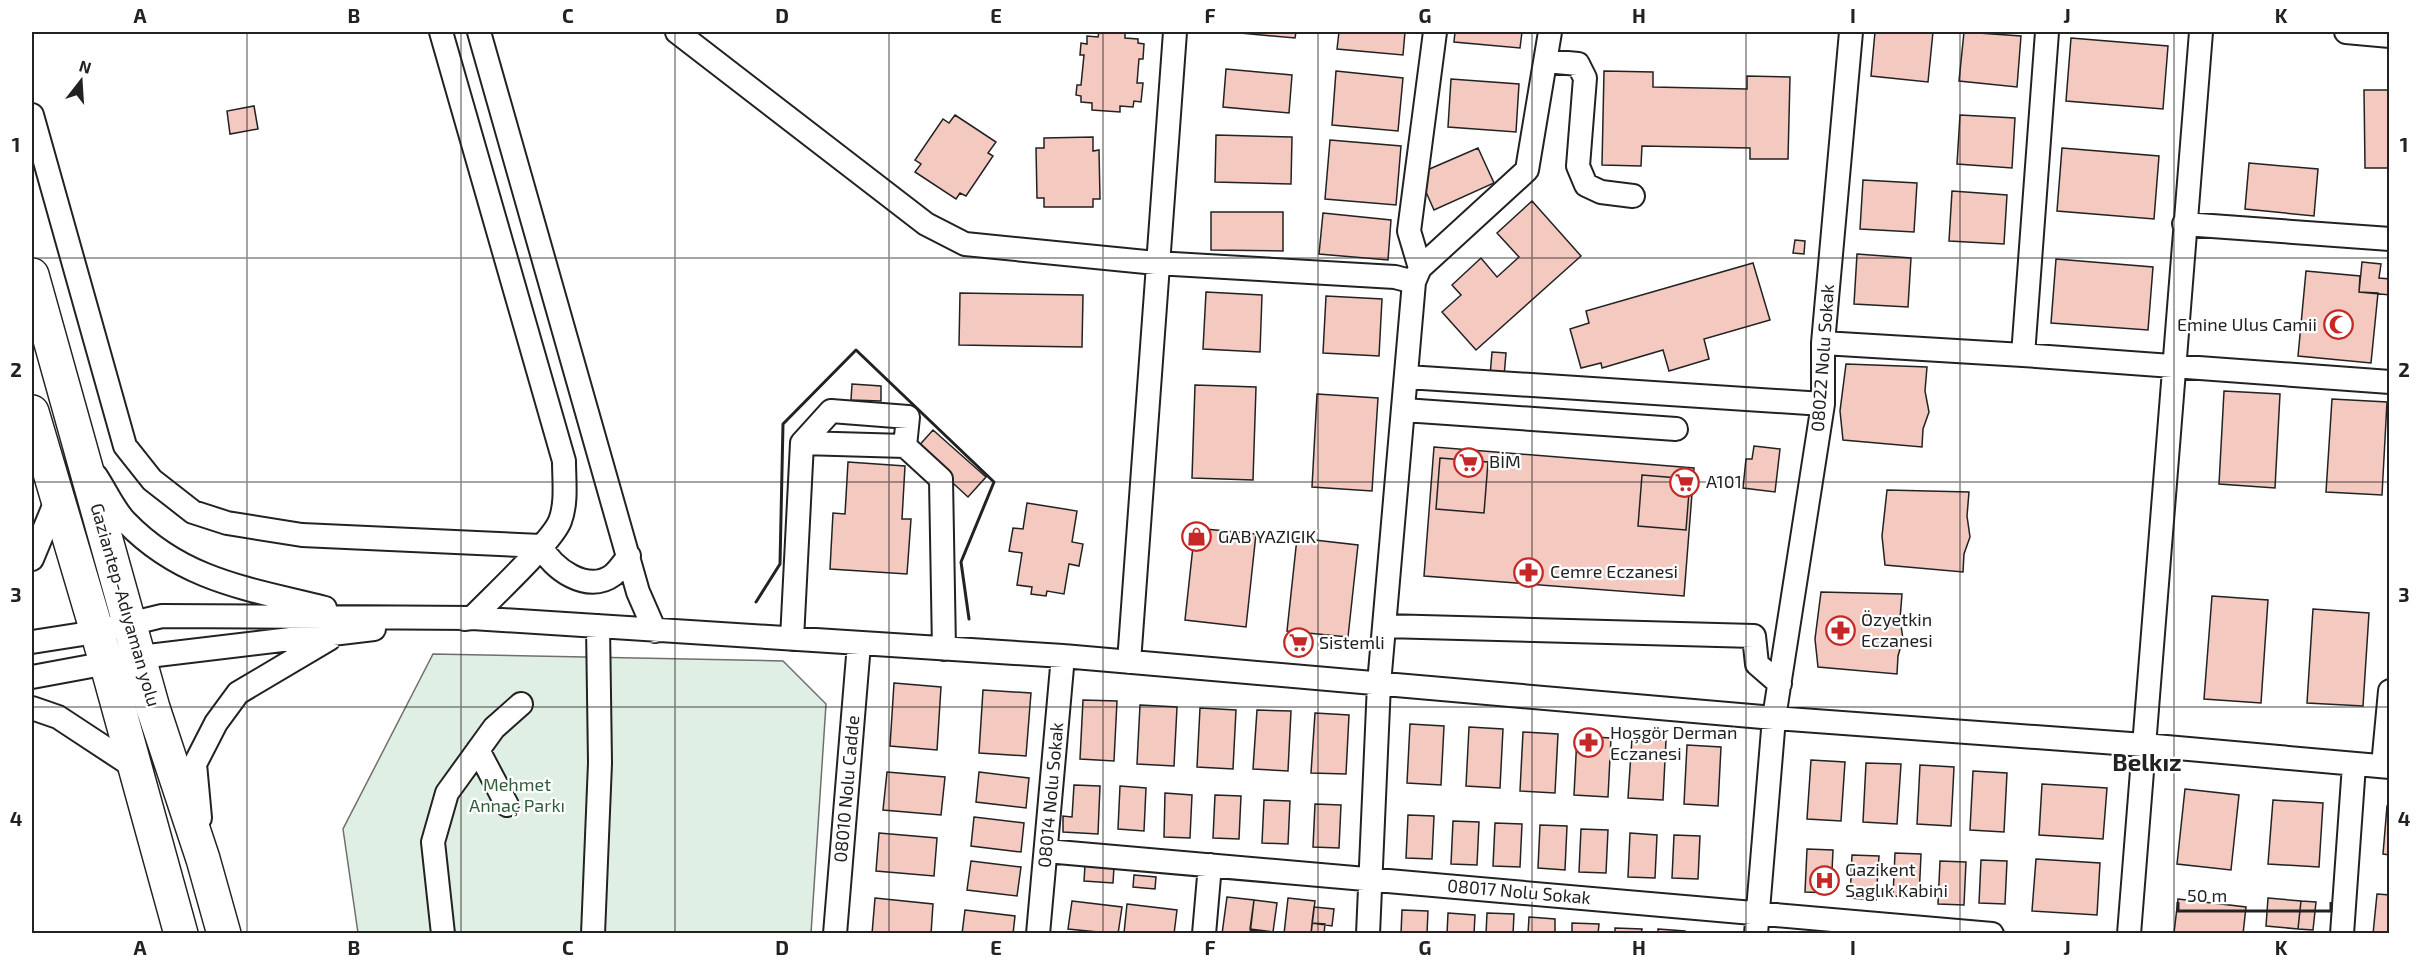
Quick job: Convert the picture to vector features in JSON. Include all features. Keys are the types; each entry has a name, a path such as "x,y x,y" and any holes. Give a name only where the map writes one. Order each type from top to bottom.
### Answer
{"highway":[{"name":"Gaziantep-Adıyaman yolu","path":"32,275 153,708 203,859 224,933"},
{"name":"Gaziantep-Adıyaman yolu","path":"32,412 181,933"}],"street":[{"path":"32,642 101,647 140,657 472,618 541,546 560,522 564,498 564,461 441,32"},
{"path":"479,32 638,592 655,631"},
{"path":"677,32 926,224 964,244 1156,263 1395,277 1417,275 1527,170 1550,32"},
{"path":"1129,662 1156,263 1175,32"},
{"path":"1368,933 1379,684 1417,275 1409,231 1435,32"},
{"name":"08022 Nolu Sokak","path":"1757,923 1774,718 1823,404 1823,343 1851,32"},
{"path":"2023,355 2047,32"},
{"path":"2129,933 2201,32"},
{"path":"2346,32 2390,36"},
{"path":"1546,61 1578,64 1585,78 1578,166 1586,185 1601,192 1633,196"},
{"path":"32,115 125,446 152,480 193,512 227,522 302,535 541,546"},
{"path":"2184,224 2390,239"},
{"path":"1823,343 2390,382"},
{"path":"1407,377 1823,404"},
{"path":"1404,410 1676,429"},
{"path":"792,639 802,443 831,411 908,417 905,446"},
{"path":"802,443 905,446 941,479 944,649"},
{"path":"83,456 125,521 163,555 198,574 243,590 362,617"},
{"path":"32,559 56,501"},
{"path":"541,546 556,568 577,579 597,581 613,575 629,556"},
{"path":"32,677 101,647 129,623 162,616 472,618 1063,656 1774,718 2144,745 2386,767 2390,692"},
{"path":"592,933 600,763 598,626"},
{"path":"1384,626 1754,636 1757,664 1780,684"},
{"path":"203,859 195,764 216,723 238,693 339,634"},
{"name":"08010 Nolu Cadde","path":"835,933 859,644"},
{"name":"08014 Nolu Sokak","path":"1038,933 1063,656"},
{"path":"443,933 433,842 447,793 494,728 521,704"},
{"path":"32,708 58,717 134,767"},
{"path":"478,750 507,805"},
{"path":"2342,933 2354,765"},
{"name":"08017 Nolu Sokak","path":"1046,851 1372,879 1757,923 1992,933"},
{"path":"1204,933 1210,865"}],"green space":[{"name":"Mehmet Annaç Parkı","path":"433,654 783,661 826,704 811,933 358,933 343,829"}],"building":[{"path":"1099,32 1125,32 1125,38 1138,39 1138,43 1144,44 1143,59 1139,59 1137,83 1143,83 1141,102 1134,101 1133,107 1120,106 1120,112 1092,110 1092,103 1081,102 1081,96 1076,95 1077,85 1081,85 1084,55 1080,55 1081,43 1087,44 1087,36 1098,37"},
{"path":"1229,32 1296,32 1295,38"},
{"path":"1339,32 1405,32 1403,55 1337,49"},
{"path":"1455,32 1522,32 1520,48 1454,42"},
{"path":"1875,32 1933,32 1928,82 1871,76"},
{"path":"1964,32 2021,36 2017,87 1959,81"},
{"path":"2071,38 2168,46 2163,109 2066,101"},
{"path":"1226,69 1292,75 1289,113 1223,107"},
{"path":"1336,71 1403,78 1398,131 1332,125"},
{"path":"1604,71 1653,72 1653,87 1747,89 1747,76 1790,77 1788,159 1750,159 1750,148 1642,146 1641,166 1602,165"},
{"path":"1451,79 1519,84 1516,132 1448,127"},
{"path":"2364,90 2390,90 2390,168 2365,168"},
{"path":"254,106 258,129 230,134 227,111"},
{"path":"955,115 996,142 988,153 993,156 966,196 960,193 956,199 915,172 921,164 915,160 943,119 949,123"},
{"path":"1960,115 2015,118 2012,168 1957,164"},
{"path":"1216,135 1292,137 1291,184 1215,182"},
{"path":"1093,137 1093,151 1099,150 1100,199 1093,199 1093,207 1044,207 1044,198 1037,198 1036,148 1044,148 1044,138"},
{"path":"1330,140 1401,146 1396,205 1325,199"},
{"path":"1478,148 1494,183 1434,210 1418,174"},
{"path":"2062,148 2159,156 2154,219 2057,211"},
{"path":"2249,163 2318,169 2314,216 2245,209"},
{"path":"1863,180 1917,183 1914,232 1860,229"},
{"path":"1952,191 2007,195 2004,244 1949,241"},
{"path":"1532,201 1581,256 1476,350 1442,312 1461,295 1452,285 1481,258 1497,277 1519,257 1497,233"},
{"path":"1211,212 1283,212 1283,251 1211,250"},
{"path":"1323,213 1391,220 1388,260 1319,254"},
{"path":"1795,240 1805,241 1804,254 1793,253"},
{"path":"1857,254 1911,258 1908,307 1854,304"},
{"path":"2056,259 2153,267 2148,330 2051,323"},
{"path":"2362,262 2381,264 2379,278 2390,279 2390,295 2359,292"},
{"path":"1753,263 1770,320 1704,339 1709,359 1669,371 1663,350 1602,368 1601,363 1581,368 1570,329 1589,323 1586,311"},
{"name":"Emine Ulus Camii","path":"2306,271 2360,276 2359,292 2378,293 2371,363 2298,356"},
{"path":"1206,292 1262,295 1260,352 1203,349"},
{"path":"960,293 1083,295 1082,347 959,345"},
{"path":"1326,296 1382,299 1379,356 1323,353"},
{"path":"1492,352 1506,353 1504,377 1490,376"},
{"path":"1846,364 1927,367 1925,391 1929,412 1923,429 1922,447 1843,440 1840,411"},
{"path":"852,384 881,386 881,401 851,400"},
{"path":"1195,385 1256,387 1253,480 1192,478"},
{"path":"2224,391 2280,394 2275,488 2219,484"},
{"path":"1317,394 1378,398 1372,491 1312,487"},
{"path":"2332,399 2387,402 2382,495 2326,492"},
{"path":"933,430 986,477 968,497 916,449"},
{"path":"1754,446 1780,449 1775,492 1743,488 1746,459 1752,459"},
{"path":"1434,447 1694,468 1684,596 1424,576"},
{"path":"1440,458 1488,462 1484,513 1436,509"},
{"path":"848,462 905,466 902,519 911,519 907,574 830,569 833,513 845,514"},
{"path":"1642,475 1690,479 1686,530 1638,526"},
{"path":"1887,490 1969,492 1967,516 1970,537 1964,554 1963,572 1885,565 1882,536"},
{"path":"1027,503 1077,511 1072,542 1083,544 1079,566 1069,564 1064,594 1047,591 1046,596 1031,594 1032,587 1017,585 1022,553 1009,551 1013,528 1023,529"},
{"path":"1195,528 1256,534 1246,627 1185,620"},
{"path":"1297,538 1358,545 1348,637 1287,631"},
{"path":"1821,592 1902,594 1900,619 1903,639 1898,656 1897,674 1818,667 1815,639"},
{"path":"2212,596 2268,600 2261,703 2204,699"},
{"path":"2313,609 2369,613 2363,706 2307,703"},
{"path":"894,683 941,687 937,750 890,746"},
{"path":"983,690 1031,693 1026,756 979,753"},
{"path":"1083,700 1117,701 1114,761 1080,759"},
{"path":"1140,705 1177,707 1174,766 1137,764"},
{"path":"1200,708 1236,710 1233,769 1197,767"},
{"path":"1257,710 1291,711 1288,771 1253,769"},
{"path":"1315,713 1349,715 1346,774 1311,773"},
{"path":"1410,724 1444,726 1441,785 1407,783"},
{"path":"1469,727 1503,729 1500,788 1466,786"},
{"path":"1523,732 1558,734 1555,793 1520,791"},
{"path":"1577,736 1611,738 1608,797 1574,795"},
{"path":"1632,738 1666,740 1663,800 1628,798"},
{"path":"1687,745 1721,747 1718,806 1684,804"},
{"path":"1811,760 1845,762 1841,821 1807,819"},
{"path":"1866,763 1901,764 1897,824 1863,822"},
{"path":"1920,765 1954,767 1951,826 1917,824"},
{"path":"1973,771 2007,773 2004,832 1970,830"},
{"path":"887,772 945,777 941,815 883,810"},
{"path":"979,772 1029,778 1026,808 976,802"},
{"path":"2042,784 2107,788 2103,839 2039,835"},
{"path":"1074,785 1100,786 1098,834 1063,832 1063,816 1072,817"},
{"path":"1120,786 1146,788 1144,831 1118,829"},
{"path":"2185,789 2239,795 2231,870 2177,864"},
{"path":"1165,793 1192,795 1190,838 1164,837"},
{"path":"1215,795 1241,796 1239,839 1213,838"},
{"path":"1264,800 1290,801 1288,844 1262,843"},
{"path":"2273,800 2323,803 2319,867 2268,864"},
{"path":"1315,804 1341,805 1339,848 1313,847"},
{"path":"2387,806 2390,806 2390,855 2383,854"},
{"path":"1408,815 1434,816 1432,859 1406,858"},
{"path":"974,817 1024,823 1021,852 971,846"},
{"path":"1453,821 1479,822 1477,865 1451,864"},
{"path":"1495,823 1522,824 1520,867 1493,866"},
{"path":"1540,825 1567,826 1565,870 1538,868"},
{"path":"1581,829 1608,830 1606,873 1579,872"},
{"path":"879,833 937,838 934,876 876,871"},
{"path":"1630,833 1657,835 1655,878 1628,877"},
{"path":"1674,835 1700,836 1698,879 1672,878"},
{"path":"1807,849 1833,850 1831,893 1805,892"},
{"path":"1895,853 1921,854 1919,898 1893,896"},
{"path":"1852,855 1879,856 1876,900 1850,898"},
{"path":"2036,859 2100,863 2097,915 2032,911"},
{"path":"1981,860 2007,861 2005,904 1979,903"},
{"path":"971,861 1021,867 1017,896 967,890"},
{"path":"1940,861 1966,862 1964,905 1938,904"},
{"path":"1085,865 1114,867 1113,883 1084,881"},
{"path":"1134,875 1156,877 1155,889 1133,887"},
{"path":"2377,894 2390,895 2390,934 2373,934"},
{"path":"1227,897 1254,900 1250,934 1222,934"},
{"path":"875,898 933,904 931,934 872,934"},
{"path":"1288,898 1315,901 1311,934 1284,934"},
{"path":"2268,898 2301,901 2298,929 2266,926"},
{"path":"2178,899 2246,907 2243,934 2174,933"},
{"path":"1254,900 1277,903 1273,932 1250,929"},
{"path":"1072,901 1122,907 1118,934 1068,929"},
{"path":"2301,901 2316,902 2313,930 2298,929"},
{"path":"1127,904 1177,910 1174,934 1124,933"},
{"path":"1314,907 1334,909 1332,926 1312,923"},
{"path":"965,910 1015,916 1013,934 962,934"},
{"path":"1402,910 1428,911 1427,934 1401,934"},
{"path":"1448,913 1475,915 1474,934 1447,934"},
{"path":"1487,913 1514,914 1513,934 1486,934"},
{"path":"1529,917 1555,919 1555,934 1528,934"},
{"path":"1312,923 1325,924 1324,934 1311,934"},
{"path":"1572,923 1599,924 1598,934 1572,934"},
{"path":"1615,928 1642,929 1641,934 1615,934"},
{"path":"1658,929 1685,931 1685,934 1658,934"}],"wall":[{"path":"756,602 780,564 783,424 856,350 994,482 961,562 969,619"}],"place":[{"name":"Emine Ulus Camii","path":"2338,325"},
{"name":"BİM","path":"1468,462"},
{"name":"A101","path":"1685,482"},
{"name":"GAB YAZICIK","path":"1197,537"},
{"name":"Cemre Eczanesi","path":"1529,572"},
{"name":"Özyetkin Eczanesi","path":"1840,630"},
{"name":"Sistemli","path":"1298,643"},
{"name":"Hoşgör Derman Eczanesi","path":"1589,743"},
{"name":"Gazikent Saglık Kabini","path":"1824,880"}],"district":[{"name":"Belkız","path":"2147,763"}]}
